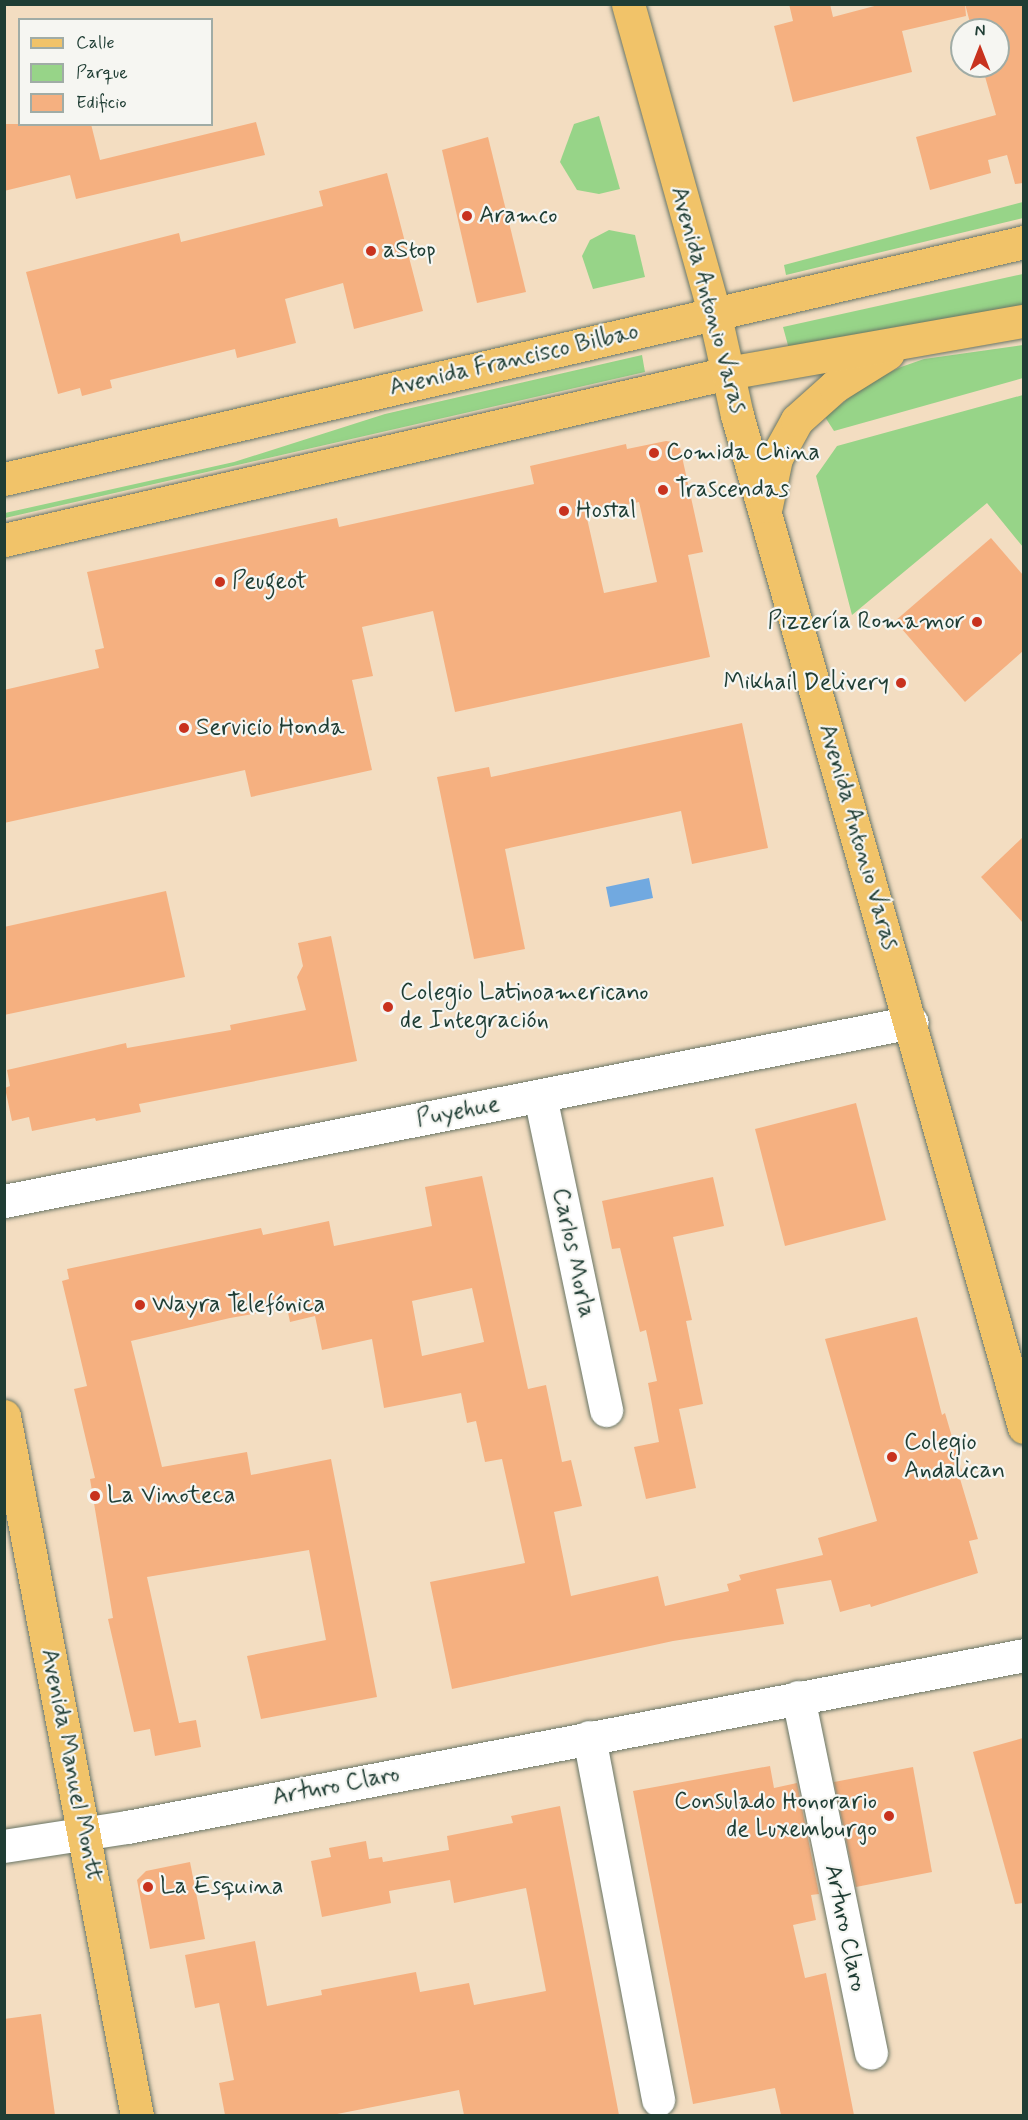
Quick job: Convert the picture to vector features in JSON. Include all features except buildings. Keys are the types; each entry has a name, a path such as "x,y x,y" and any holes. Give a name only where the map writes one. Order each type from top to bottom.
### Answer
{"main road":[{"name":"Avenida Antonio Varas","path":"628,4 715,316 765,514 1018,1389 1023,1427"},
{"name":"Avenida Francisco Bilbao","path":"4,479 439,376 715,316 1023,242"},
{"path":"4,540 728,374 1023,321"},
{"path":"765,514 776,458 797,420 845,379 908,343"},
{"name":"Avenida Manuel Montt","path":"4,1416 136,2115"}],"street":[{"name":"Puyehue","path":"4,1201 912,1022"},
{"name":"Carlos Morla","path":"540,1096 606,1410"},
{"name":"Arturo Claro","path":"4,1846 83,1834 1023,1655"},
{"name":"Arturo Claro","path":"798,1697 871,2053"},
{"path":"589,1737 658,2099"}],"green space":[{"path":"599,116 620,189 599,194 577,190 560,162 574,124"},
{"path":"1023,202 1023,218 786,275 784,265"},
{"path":"609,230 635,235 645,277 593,289 582,256 590,240"},
{"path":"1023,274 1023,309 789,349 783,327"},
{"path":"1023,345 1023,378 834,431 825,417 869,382 901,367 924,359"},
{"path":"642,355 645,372 5,518 5,513 234,462 385,414"},
{"path":"1023,395 1023,547 987,503 852,615 816,476 837,446"}],"water":[{"path":"649,878 653,898 610,907 606,887"}],"place":[{"name":"Aramco","path":"467,216"},
{"name":"aStop","path":"371,251"},
{"name":"Comida China","path":"654,453"},
{"name":"Trascendas","path":"663,490"},
{"name":"Hostal","path":"564,511"},
{"name":"Peugeot","path":"220,582"},
{"name":"Pizzería Romamor","path":"977,622"},
{"name":"Mikhail Delivery","path":"901,683"},
{"name":"Servicio Honda","path":"184,728"},
{"name":"Colegio Latinoamericano de Integración","path":"388,1007"},
{"name":"Wayra Telefónica","path":"140,1305"},
{"name":"Colegio Andalican","path":"892,1457"},
{"name":"La Vinoteca","path":"95,1496"},
{"name":"Consulado Honorario de Luxemburgo","path":"889,1816"},
{"name":"La Esquina","path":"148,1887"}]}
